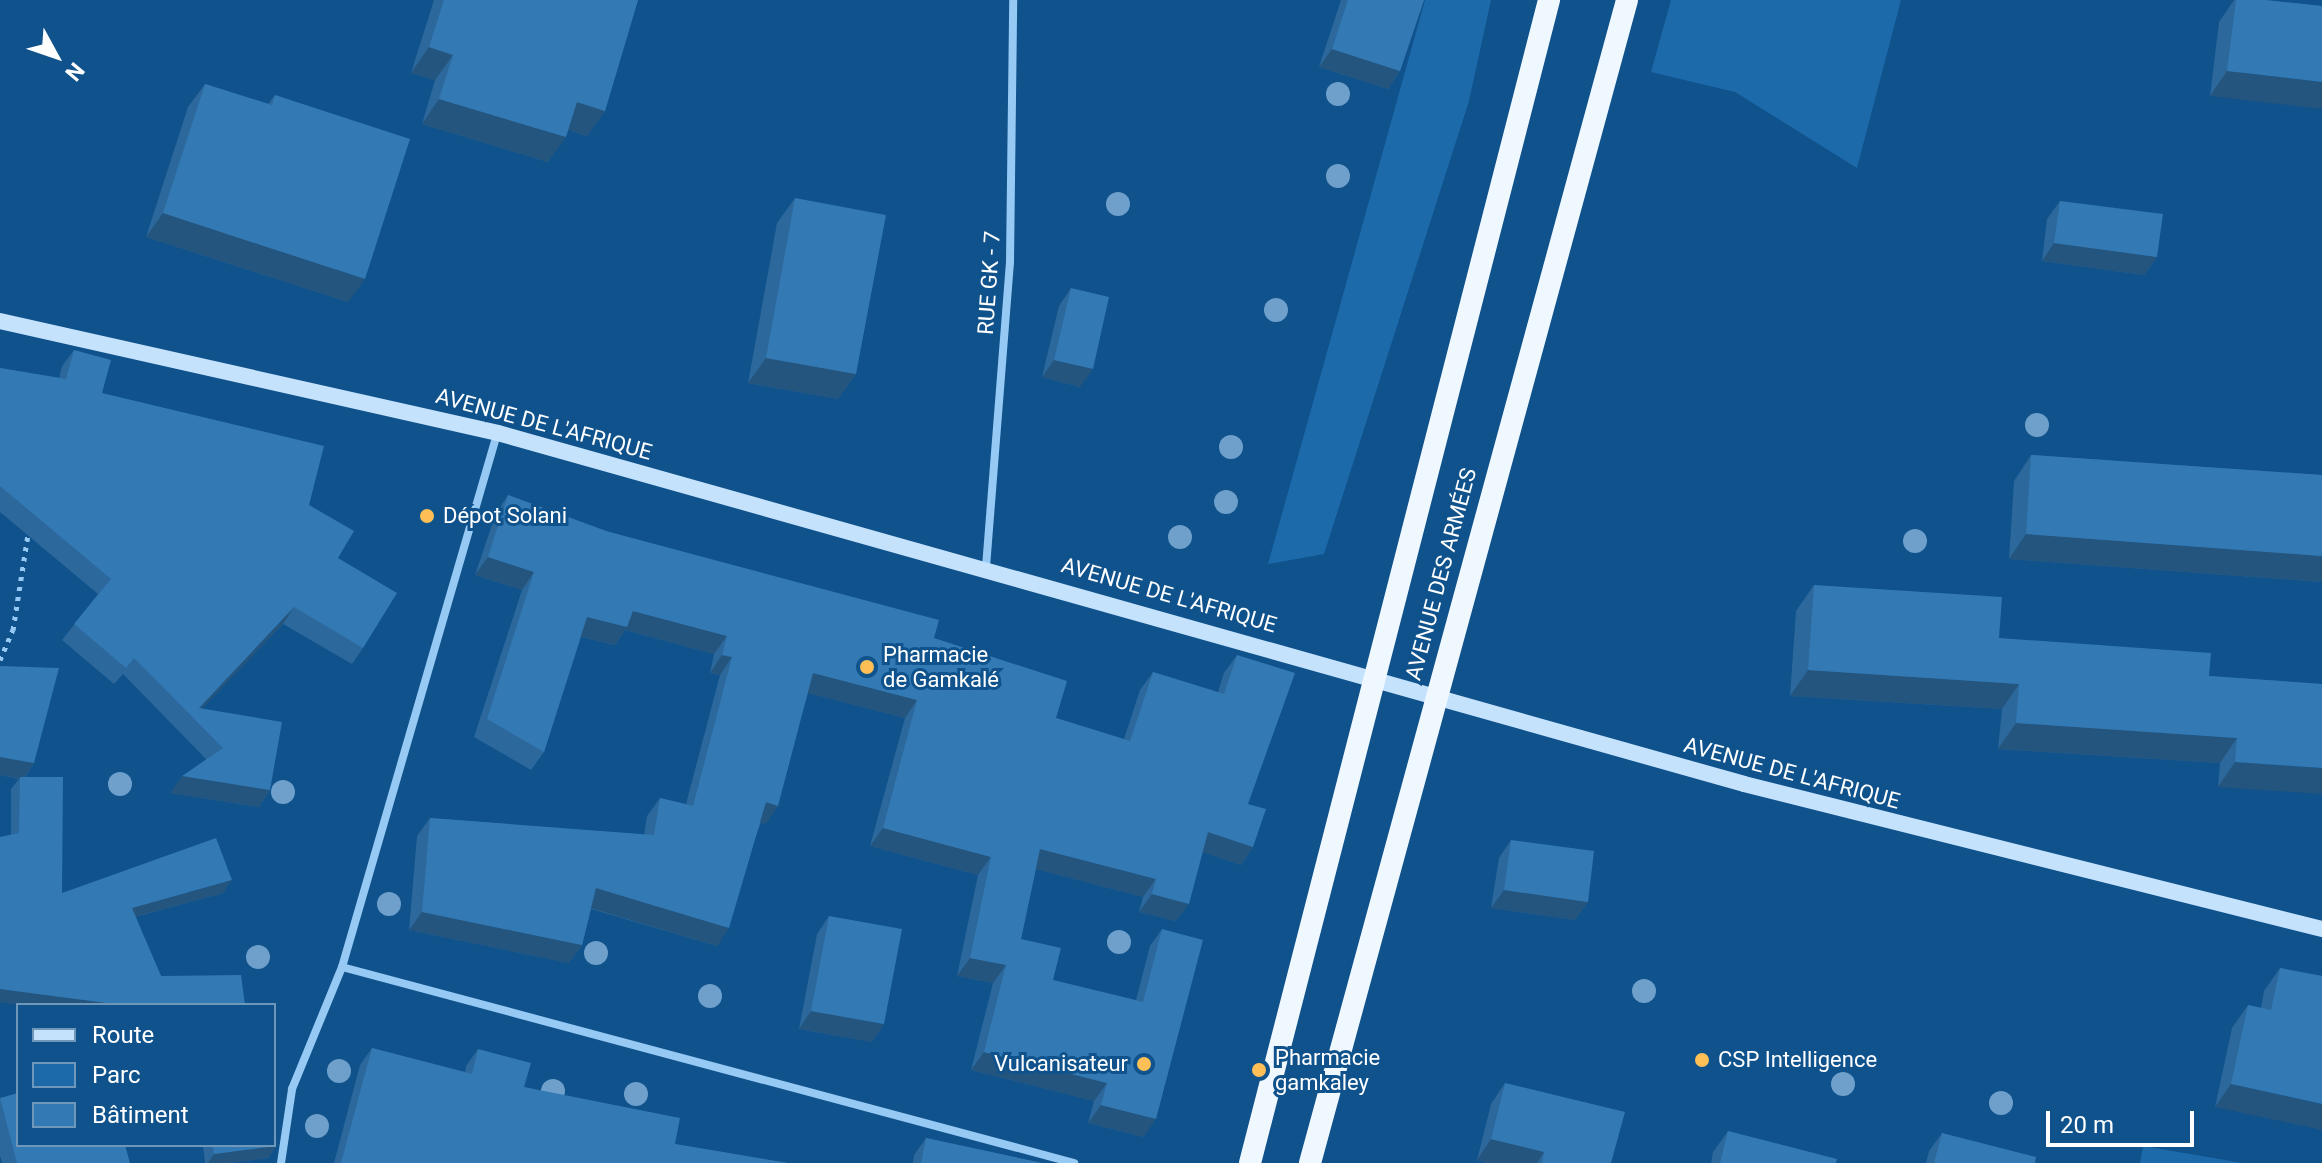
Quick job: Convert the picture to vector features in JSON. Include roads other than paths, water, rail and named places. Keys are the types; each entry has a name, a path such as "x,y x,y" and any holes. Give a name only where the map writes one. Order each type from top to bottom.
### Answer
{"highway":[{"name":"AVENUE DES ARMÉES","path":"1250,1163 1370,677 1549,0"},
{"name":"AVENUE DES ARMÉES","path":"1310,1163 1434,696 1627,0"}],"main road":[{"name":"AVENUE DE L'AFRIQUE","path":"0,321 498,433 986,567 1434,696 2055,866 2322,929"}],"street":[{"name":"RUE GK - 7","path":"986,567 1010,263 1013,0"},
{"path":"281,1163 292,1089 342,967 498,433"},
{"path":"342,967 1074,1163"}],"place":[{"name":"Dépot Solani","path":"427,516"},
{"name":"Pharmacie de Gamkalé","path":"867,667"},
{"name":"CSP Intelligence","path":"1702,1060"},
{"name":"Vulcanisateur","path":"1144,1064"},
{"name":"Pharmacie gamkaley","path":"1259,1070"}]}
